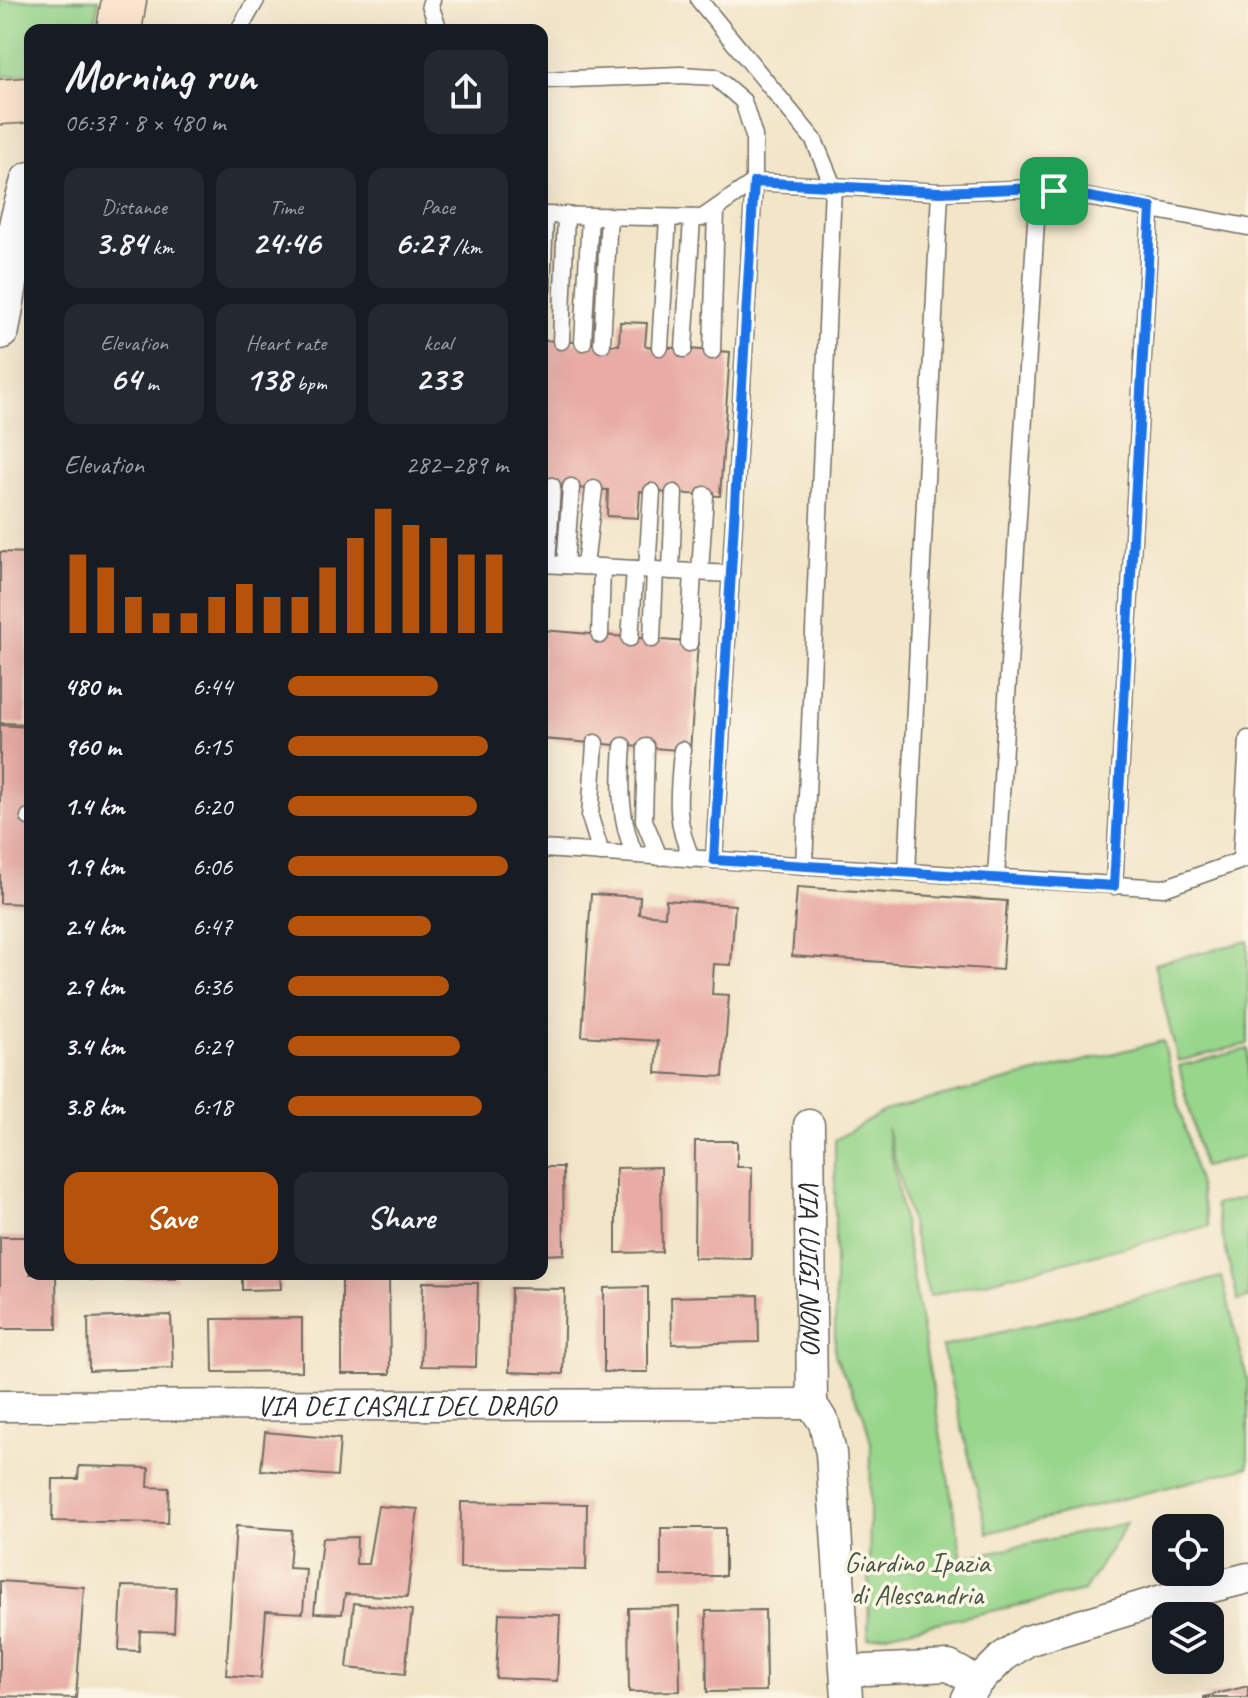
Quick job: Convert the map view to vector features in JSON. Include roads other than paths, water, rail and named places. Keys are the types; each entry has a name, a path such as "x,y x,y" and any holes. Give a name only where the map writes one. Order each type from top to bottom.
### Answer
{"main road":[{"path":"120,24 124,0"},
{"path":"0,102 24,100"}],"street":[{"path":"0,330 24,205"},
{"name":"VIA LUIGI NONO","path":"809,1125 812,1404"},
{"path":"812,1404 824,1423 831,1453 846,1684 949,1666 973,1690 1003,1657 1027,1641 1172,1597 1248,1578"},
{"name":"VIA DEI CASALI DEL DRAGO","path":"0,1406 812,1404"}],"lane":[{"path":"242,24 256,0"},
{"path":"432,0 430,5 437,24"},
{"path":"699,0 814,140 833,186 804,866"},
{"path":"548,80 680,75 715,77 743,101 754,136 754,182 714,860"},
{"path":"548,215 702,218 754,182 940,192 1038,188 1248,227"},
{"path":"996,878 1038,188"},
{"path":"907,872 940,192"},
{"path":"1114,886 1151,208"},
{"path":"712,351 716,209"},
{"path":"561,341 566,215"},
{"path":"583,342 590,216"},
{"path":"602,344 609,216"},
{"path":"660,347 668,218"},
{"path":"684,349 692,218"},
{"path":"548,525 552,486"},
{"path":"565,565 571,487"},
{"path":"594,489 594,567 600,635"},
{"path":"652,492 652,639"},
{"path":"630,638 674,493"},
{"path":"689,643 705,495"},
{"path":"548,564 731,574"},
{"path":"548,849 1164,888 1245,859 1248,739"},
{"path":"595,743 590,817 601,853"},
{"path":"623,746 620,778 623,820 635,855"},
{"path":"646,747 644,820 659,857"},
{"path":"682,750 678,820 681,837 692,859"}],"park label":[{"name":"Giardino Ipazia di Alessandria","path":"917,1578"}]}
